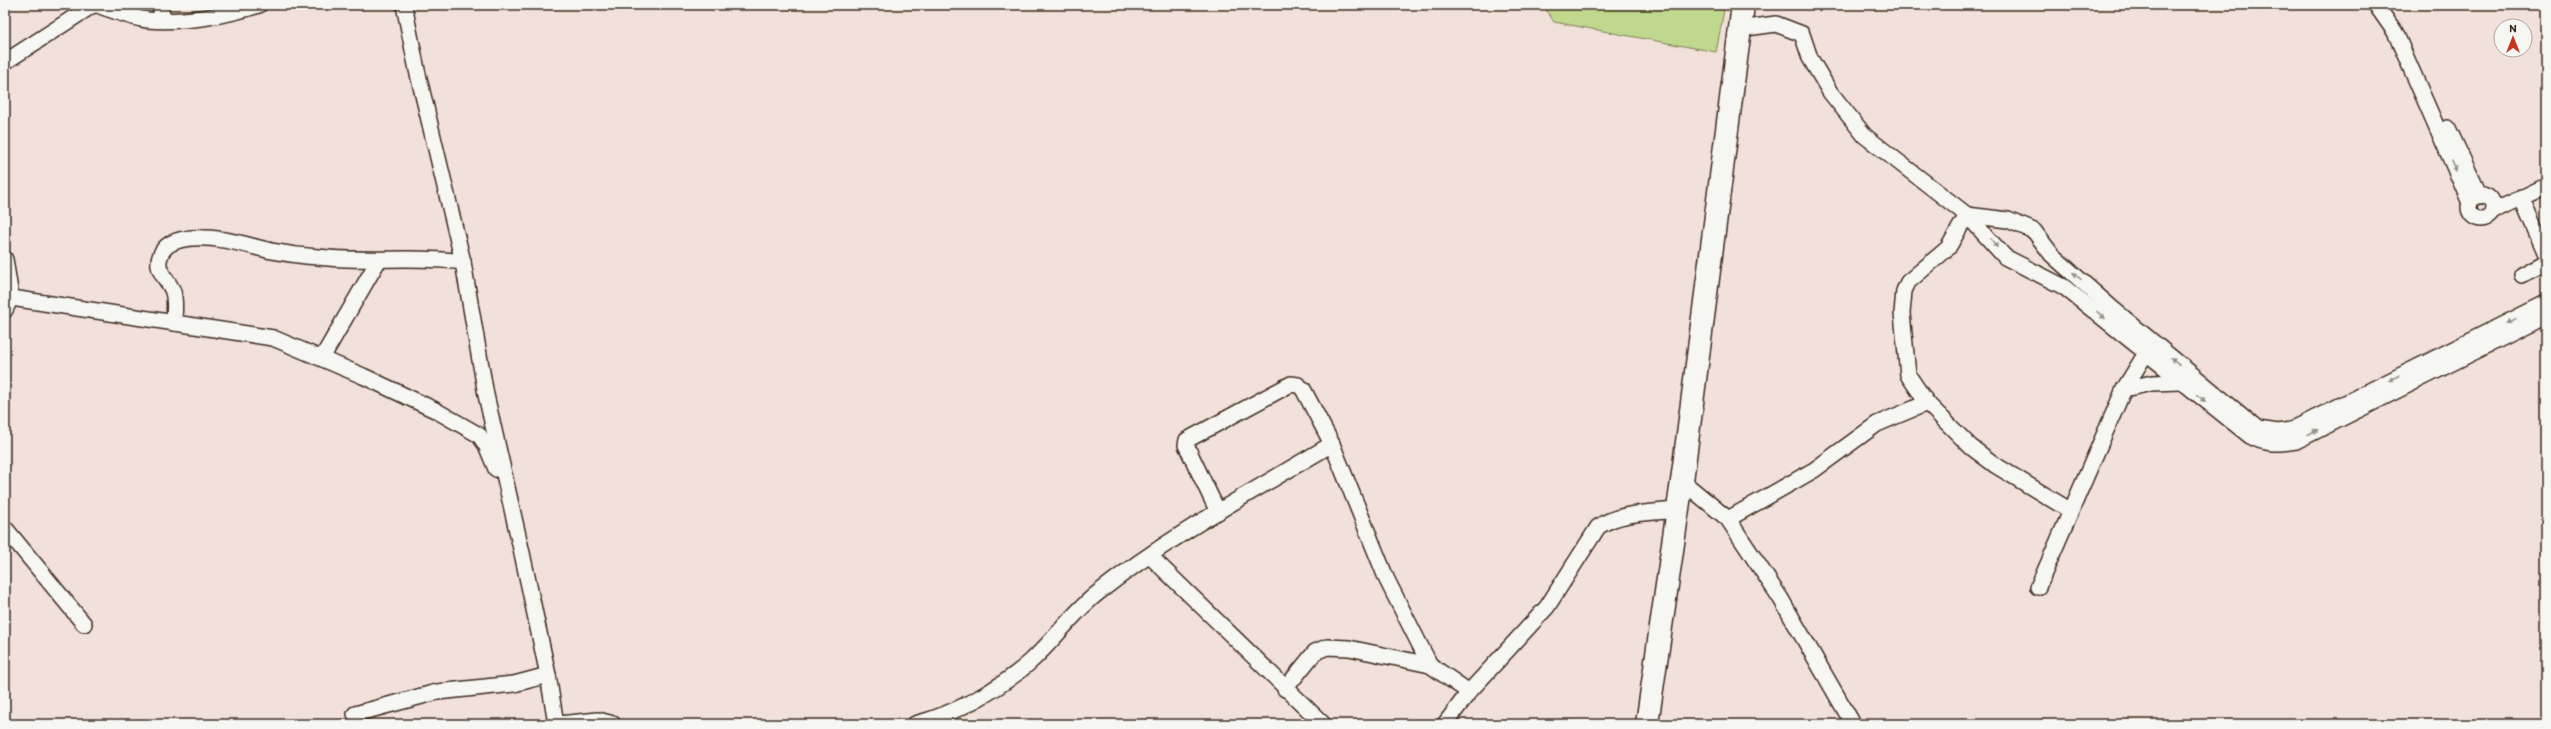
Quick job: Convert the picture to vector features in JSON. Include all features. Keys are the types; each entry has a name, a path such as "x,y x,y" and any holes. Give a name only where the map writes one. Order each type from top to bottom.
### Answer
{"highway":[{"path":"1646,724 1676,510 1682,481 1743,5"}],"street":[{"path":"5,62 92,5"},
{"path":"97,5 146,20 163,20 234,13 259,5"},
{"path":"160,5 163,20"},
{"path":"404,5 417,70 464,262 486,395 548,675 556,724"},
{"path":"2376,5 2395,32 2475,199"},
{"path":"2388,5 2403,27 2475,199"},
{"path":"1739,29 1776,24 1802,34 1810,58 1830,92 1865,136 1967,215 2005,257 2040,274 2070,292 2149,348 2254,433 2259,442 2276,444 2294,436 2433,365 2546,303"},
{"path":"2475,199 2469,210 2475,218 2485,218 2492,212 2546,186"},
{"path":"2521,197 2546,254"},
{"path":"1967,215 2008,220 2022,224 2034,231 2052,255 2149,348 2180,382 2254,433"},
{"path":"1967,215 1948,248 1908,282 1904,291 1902,320 1908,375 1927,403 1971,447 1995,465 2071,511"},
{"path":"174,323 174,296 172,290 163,278 159,266 161,254 176,240 194,238 230,240 274,251 319,257 378,261 436,258 464,262"},
{"path":"2040,274 2052,255"},
{"path":"5,259 7,301 174,323 273,338 322,358 435,410 479,435 486,445 507,494"},
{"path":"322,358 378,261"},
{"path":"2522,275 2546,262"},
{"path":"2433,365 2546,316"},
{"path":"2038,587 2124,389 2149,348"},
{"path":"2124,389 2152,383 2180,382"},
{"path":"1218,512 1186,445 1187,440 1291,384 1298,385 1303,389 1332,444 1387,580 1430,665"},
{"path":"1728,519 1814,470 1877,424 1927,403"},
{"path":"915,724 956,710 1029,664 1098,592 1218,512 1332,444"},
{"path":"1682,481 1728,519 1781,598 1853,724"},
{"path":"1445,724 1469,692 1548,607 1598,527 1607,521 1620,517 1676,510"},
{"path":"5,528 84,624"},
{"path":"1150,556 1285,689 1323,724"},
{"path":"1285,689 1315,652 1327,647 1349,648 1430,665 1469,692"},
{"path":"355,714 437,692 514,684 548,675"},
{"path":"559,724 598,720 613,724"}],"green space":[{"path":"1543,5 1725,5 1716,52 1554,22"}]}
